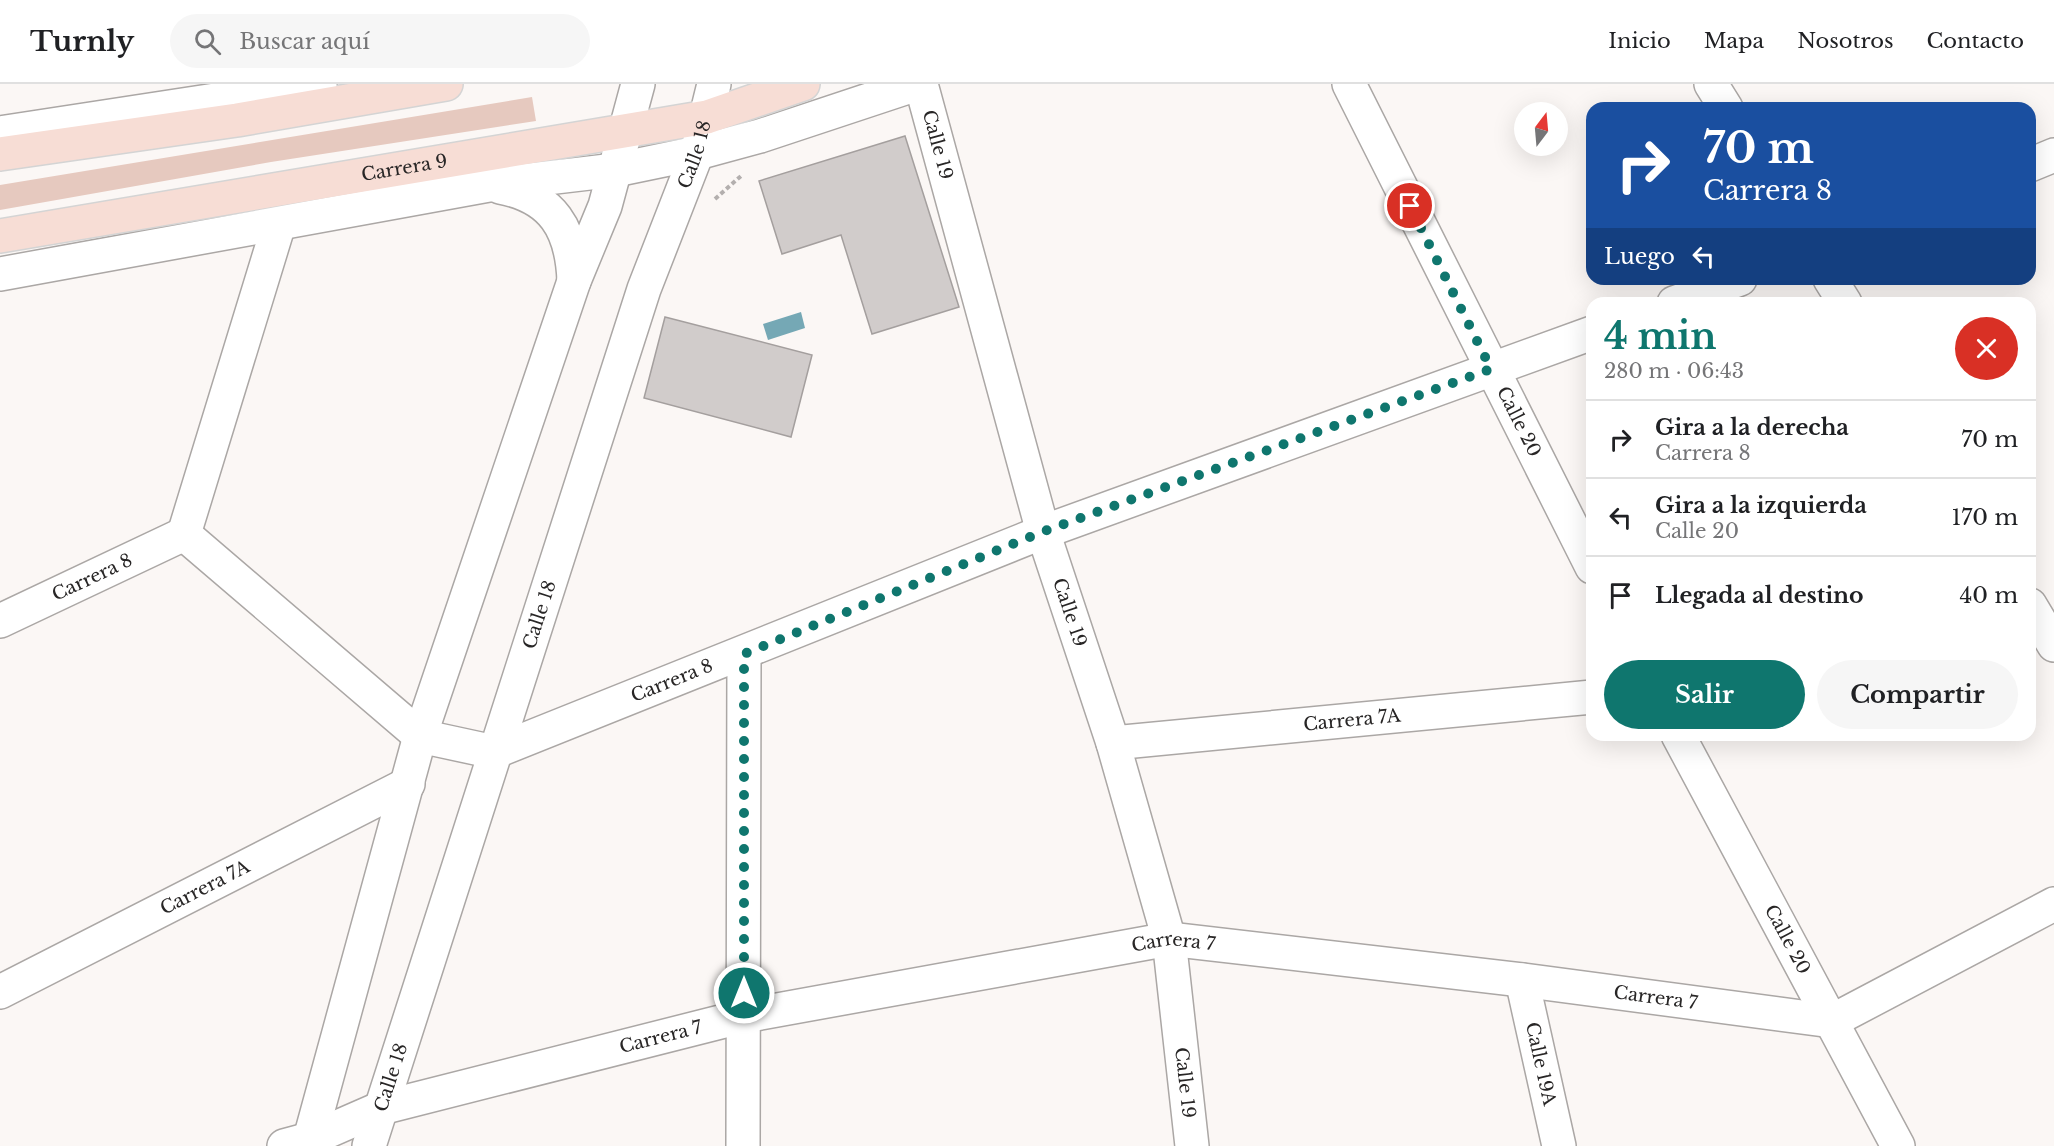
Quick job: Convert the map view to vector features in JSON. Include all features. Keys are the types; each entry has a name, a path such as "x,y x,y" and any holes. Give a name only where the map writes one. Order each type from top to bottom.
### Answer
{"main road":[{"path":"0,154 74,144 234,101 330,91 446,84"},
{"name":"Carrera 9","path":"0,236 707,117 803,84"},
{"path":"46,126 74,144"}],"street":[{"path":"301,1144 408,784 420,736 574,281 605,206 638,84"},
{"name":"Calle 18","path":"369,1146 644,289 697,153 714,84"},
{"path":"0,274 489,184 615,170 697,153 760,136 919,84"},
{"name":"Calle 19","path":"919,84 1042,532 1113,743 1168,939 1192,1146"},
{"name":"Calle 20","path":"1349,84 1586,555"},
{"path":"1711,84 1722,102"},
{"path":"0,133 234,101"},
{"path":"2036,162 2054,155"},
{"path":"489,184 520,191 545,205 563,226 567,235 573,253 574,281"},
{"path":"279,224 184,534 420,736 494,752"},
{"path":"1690,297 1724,285"},
{"name":"Carrera 8","path":"494,752 744,654 1042,532 1586,335"},
{"name":"Carrera 8","path":"0,621 184,534"},
{"path":"2036,614 2053,642"},
{"path":"743,1146 744,654"},
{"name":"Carrera 7A","path":"1113,743 1586,698"},
{"name":"Calle 20","path":"1681,741 1898,1146"},
{"name":"Carrera 7A","path":"0,992 408,784"},
{"path":"1832,1021 2054,904"},
{"name":"Carrera 7","path":"301,1144 381,1108 744,1016 1168,939 1522,980 1832,1021"},
{"name":"Calle 19A","path":"1522,980 1559,1146"}],"shaded area":[{"path":"532,97 536,121 271,162 0,210 0,185"}],"water":[{"path":"801,312 805,328 768,340 763,324"}],"building":[{"path":"905,136 959,307 872,334 841,235 782,254 759,181"},
{"path":"665,317 812,355 791,437 644,398"}],"route":[{"path":"744,993 744,654 1042,532 1491,369 1410,206"}]}
